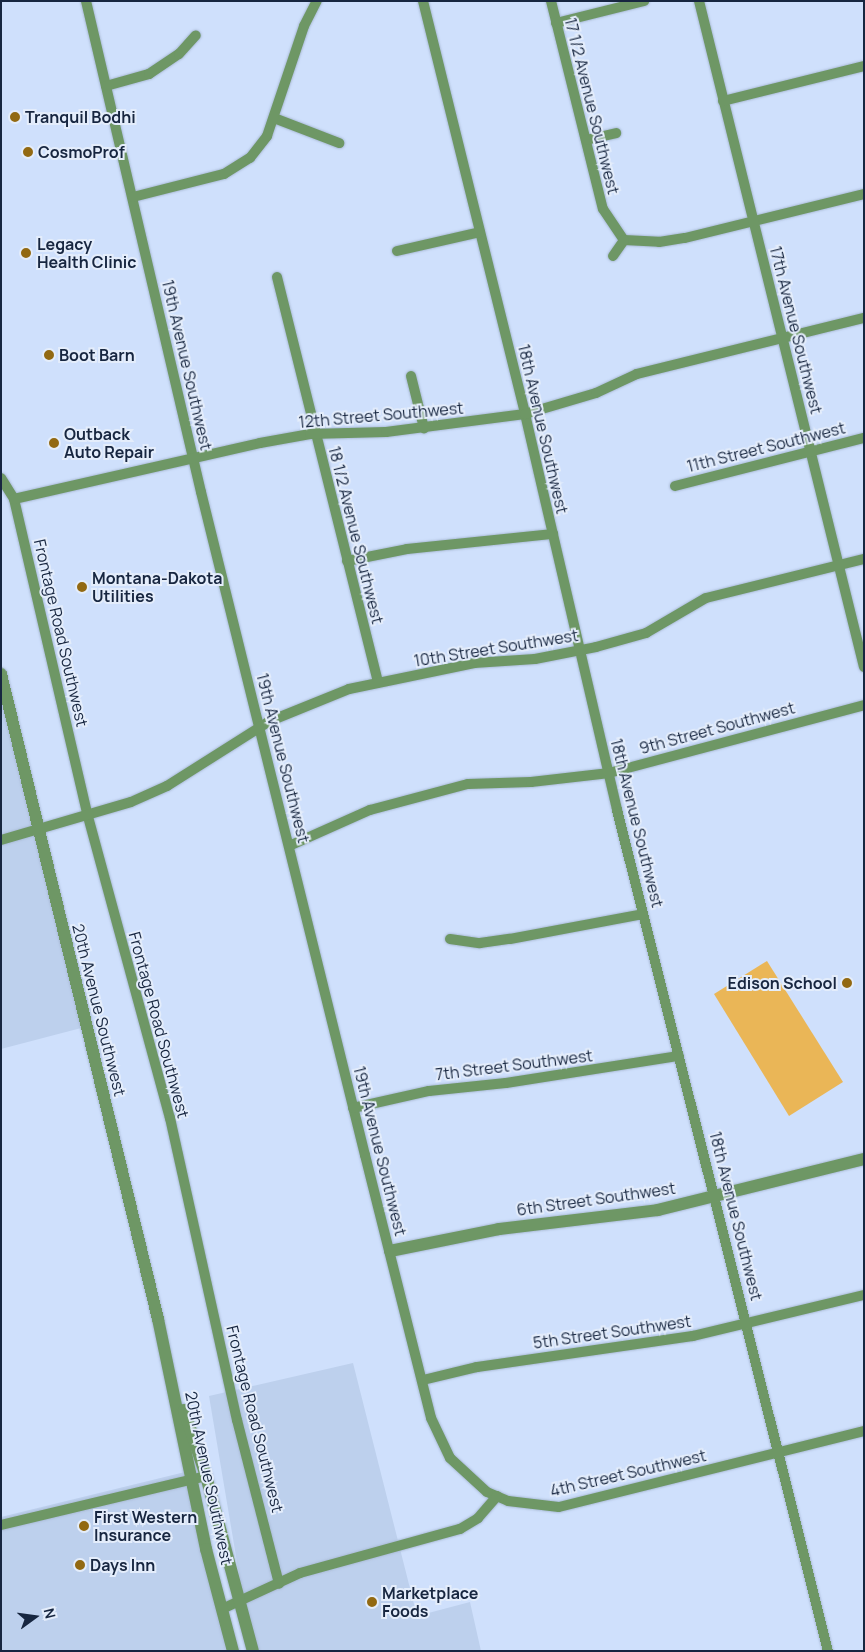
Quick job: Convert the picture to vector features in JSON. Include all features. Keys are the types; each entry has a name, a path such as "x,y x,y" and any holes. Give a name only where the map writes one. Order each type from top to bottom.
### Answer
{"street":[{"name":"19th Avenue Southwest","path":"86,1 193,458 431,1418 450,1458 467,1476 497,1496"},
{"path":"133,196 224,174 250,158 267,136 304,26 317,1"},
{"name":"18th Avenue Southwest","path":"423,1 525,414 609,773 748,1324 828,1651"},
{"name":"17 1/2 Avenue Southwest","path":"551,1 603,209 624,240"},
{"path":"556,23 644,1"},
{"name":"17th Avenue Southwest","path":"700,1 864,667"},
{"path":"106,86 149,74 179,54 196,35"},
{"path":"724,101 864,66"},
{"path":"274,118 340,143"},
{"path":"586,140 616,133"},
{"path":"613,256 624,240 660,242 685,238 864,194"},
{"path":"397,251 480,232"},
{"name":"18 1/2 Avenue Southwest","path":"276,277 378,683"},
{"name":"12th Street Southwest","path":"14,499 193,458 316,434 424,428 525,414 596,393 637,374 864,318"},
{"path":"411,376 424,428"},
{"name":"11th Street Southwest","path":"675,486 864,438"},
{"name":"Frontage Road Southwest","path":"1,478 14,499 87,813 170,1118 237,1420 279,1584"},
{"path":"347,561 407,549 553,534"},
{"name":"10th Street Southwest","path":"1,840 38,831 87,813 131,802 167,786 260,727 317,701 378,683 474,663 535,659 646,633 706,598 864,559"},
{"name":"20th Avenue Southwest","path":"1,674 166,1354 192,1480 233,1651"},
{"name":"9th Street Southwest","path":"289,846 370,810 468,784 531,782 609,773 864,705"},
{"path":"450,939 480,942 502,940 644,914"},
{"name":"7th Street Southwest","path":"353,1108 429,1091 506,1083 680,1056"},
{"name":"6th Street Southwest","path":"390,1251 499,1229 658,1210 864,1159"},
{"name":"5th Street Southwest","path":"423,1380 477,1366 556,1354 628,1348 748,1324 864,1294"},
{"name":"20th Avenue Southwest","path":"166,1354 206,1476 253,1651"},
{"name":"4th Street Southwest","path":"497,1496 537,1507 559,1507 864,1431"},
{"path":"1,1525 206,1476"},
{"path":"222,1609 300,1573 460,1530 478,1518 497,1496"}],"shaded area":[{"path":"1,682 85,1027 1,1049"},
{"path":"767,961 843,1082 789,1116 714,994"},
{"path":"353,1363 417,1616 470,1602 481,1651 258,1651 240,1580 209,1396"},
{"path":"185,1472 226,1651 1,1651 1,1517"}],"place":[{"name":"Tranquil Bodhi","path":"15,117"},
{"name":"CosmoProf","path":"28,152"},
{"name":"Legacy Health Clinic","path":"26,253"},
{"name":"Boot Barn","path":"49,355"},
{"name":"Outback Auto Repair","path":"54,443"},
{"name":"Montana-Dakota Utilities","path":"82,587"},
{"name":"Edison School","path":"847,983"},
{"name":"First Western Insurance","path":"84,1526"},
{"name":"Days Inn","path":"80,1565"},
{"name":"Marketplace Foods","path":"372,1602"}]}
